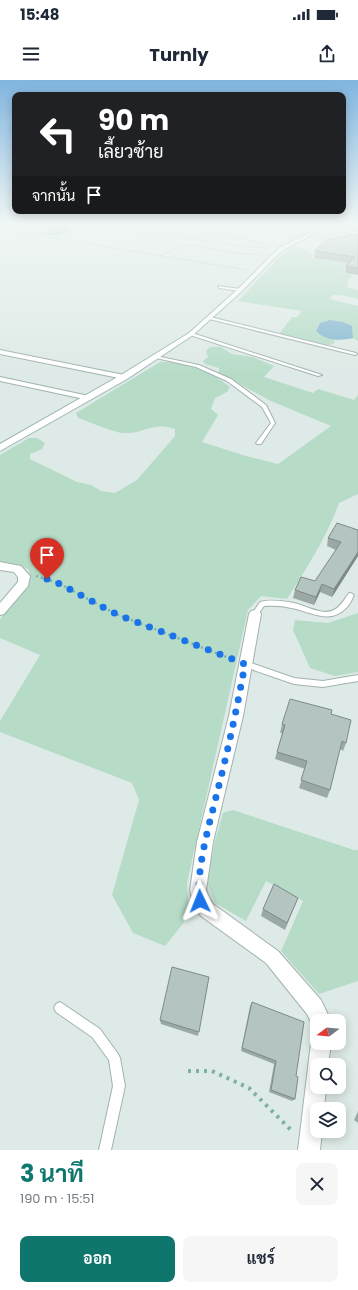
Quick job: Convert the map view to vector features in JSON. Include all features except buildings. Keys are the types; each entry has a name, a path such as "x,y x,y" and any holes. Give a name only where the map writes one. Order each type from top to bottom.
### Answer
{"main road":[{"path":"0,448 124,378 158,357 191,334 210,318 256,273"},
{"path":"0,352 124,378"},
{"path":"0,379 89,398"},
{"path":"0,566 17,569 24,576 24,582 0,611"},
{"path":"255,614 236,716 205,842 198,890 200,901 207,910 272,957 314,1007 318,1014"},
{"path":"309,1149 315,1094"}],"lane":[{"path":"218,287 240,290"},
{"path":"210,318 355,354"},
{"path":"191,334 320,375"},
{"path":"158,357 198,366 229,380 264,406 273,423 259,443"},
{"path":"255,614 262,604 270,603 296,606 322,614 333,614 342,608 351,596"},
{"path":"245,664 294,681 322,684 358,678"},
{"path":"60,1008 96,1033 114,1058 119,1086 105,1150"}],"path":[{"path":"24,576 37,576 58,583 116,614 245,664"},
{"path":"188,1071 212,1071 249,1088 309,1149"}],"green space":[{"path":"264,273 342,273 353,275 348,281 347,287 358,290 358,299 341,295 333,295 330,298 358,306 358,341 353,338 352,326 319,324 316,331 320,335 334,339 335,343 328,345 279,334 292,317 297,317 302,311 238,301"},
{"path":"210,347 221,347 232,354 253,357 274,366 264,377 313,393 318,389 354,400 358,395 358,494 339,503 322,541 287,599 261,596 248,610 187,883 189,916 165,946 133,933 112,895 139,800 132,783 0,732 0,721 40,655 0,638 0,619 30,582 29,570 22,566 0,561 0,455 29,438 37,438 45,443 42,449 30,454 30,459 77,482 91,485 101,491 115,493 137,480 175,436 175,429 160,426 137,432 123,433 107,429 78,418 76,413 160,362 178,363 197,368 230,387 227,392 215,398 211,409 218,415 202,442 246,456 278,464 331,426 271,401 219,373 219,368 205,364 203,361 208,357 206,351"},
{"path":"358,613 358,672 335,676 310,668 293,630 295,620 328,623"},
{"path":"233,810 354,850 358,850 358,981 319,994 281,951 303,901 266,881 246,921 215,903 207,882 215,841 223,813"}],"water":[{"path":"330,320 343,322 352,326 353,338 343,340 333,339 324,337 316,331 320,323"}],"route":[{"path":"47,579 58,583 116,614 245,664 236,716 205,842 198,890 200,901"}]}
